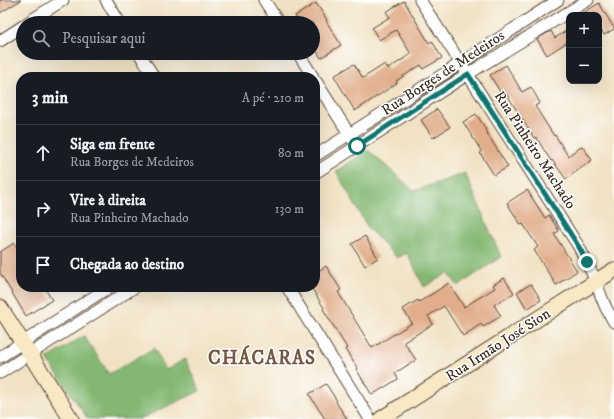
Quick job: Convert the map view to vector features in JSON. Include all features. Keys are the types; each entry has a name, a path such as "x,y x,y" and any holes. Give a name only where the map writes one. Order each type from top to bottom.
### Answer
{"street":[{"path":"38,16 63,0"},
{"path":"106,0 116,16"},
{"path":"264,0 274,16"},
{"name":"Rua Pinheiro Machado","path":"420,0 579,247 596,281 606,308 614,322"},
{"name":"Rua Borges de Medeiros","path":"320,153 558,0"},
{"name":"Rua Borges de Medeiros","path":"320,170 468,74 588,0"},
{"path":"0,41 16,31"},
{"path":"143,60 151,72"},
{"path":"302,60 310,72"},
{"path":"320,88 357,146"},
{"name":"Rua Irmão José Sion","path":"382,419 614,270"},
{"path":"0,373 26,348 102,292"},
{"path":"0,357 26,348 126,292"},
{"path":"290,292 370,419"},
{"path":"0,307 71,419"}],"green space":[{"path":"368,150 414,191 465,173 501,257 458,286 448,273 424,287 407,253 397,258 368,228 336,171"},
{"path":"84,336 109,374 154,348 166,370 185,359 200,391 140,419 88,419 47,359"}],"building":[{"path":"0,0 21,0 0,13"},
{"path":"404,1 429,43 432,41 442,58 423,69 421,65 355,111 334,76 354,64 363,78 385,64 388,69 411,54 396,30 379,40 372,28 390,17 386,12"},
{"path":"316,3 341,45 321,58 320,16 295,16"},
{"path":"599,3 614,29 604,35 602,32 602,12 585,12"},
{"path":"551,31 555,38 566,31 566,43 547,55 537,39"},
{"path":"506,65 522,92 531,87 540,103 535,106 568,156 582,146 592,160 566,179 552,160 551,161 536,137 534,138 506,93 502,95 490,75"},
{"path":"437,109 450,127 433,138 421,120"},
{"path":"476,114 508,167 494,175 480,153 482,152 463,122"},
{"path":"527,190 545,218 549,215 559,231 554,234 577,271 556,285 534,250 538,247 523,224 521,225 507,203"},
{"path":"365,236 378,258 365,266 352,244"},
{"path":"14,243 16,246 16,292 47,292 52,300 26,316 0,273 0,252"},
{"path":"326,266 341,290 338,292 372,348 412,323 403,309 418,300 419,302 449,283 464,307 495,288 493,285 504,278 514,293 494,305 501,316 483,327 481,324 463,336 444,306 428,316 433,324 404,342 416,360 395,373 398,379 372,395 345,349 347,348 314,292 320,292 320,270"},
{"path":"531,284 541,300 527,309 517,292"},
{"path":"326,384 347,419 325,419 309,394"}],"district":[{"name":"CHÁCARAS","path":"262,358"}],"route":[{"path":"357,146 468,74 579,247 587,262"}]}
